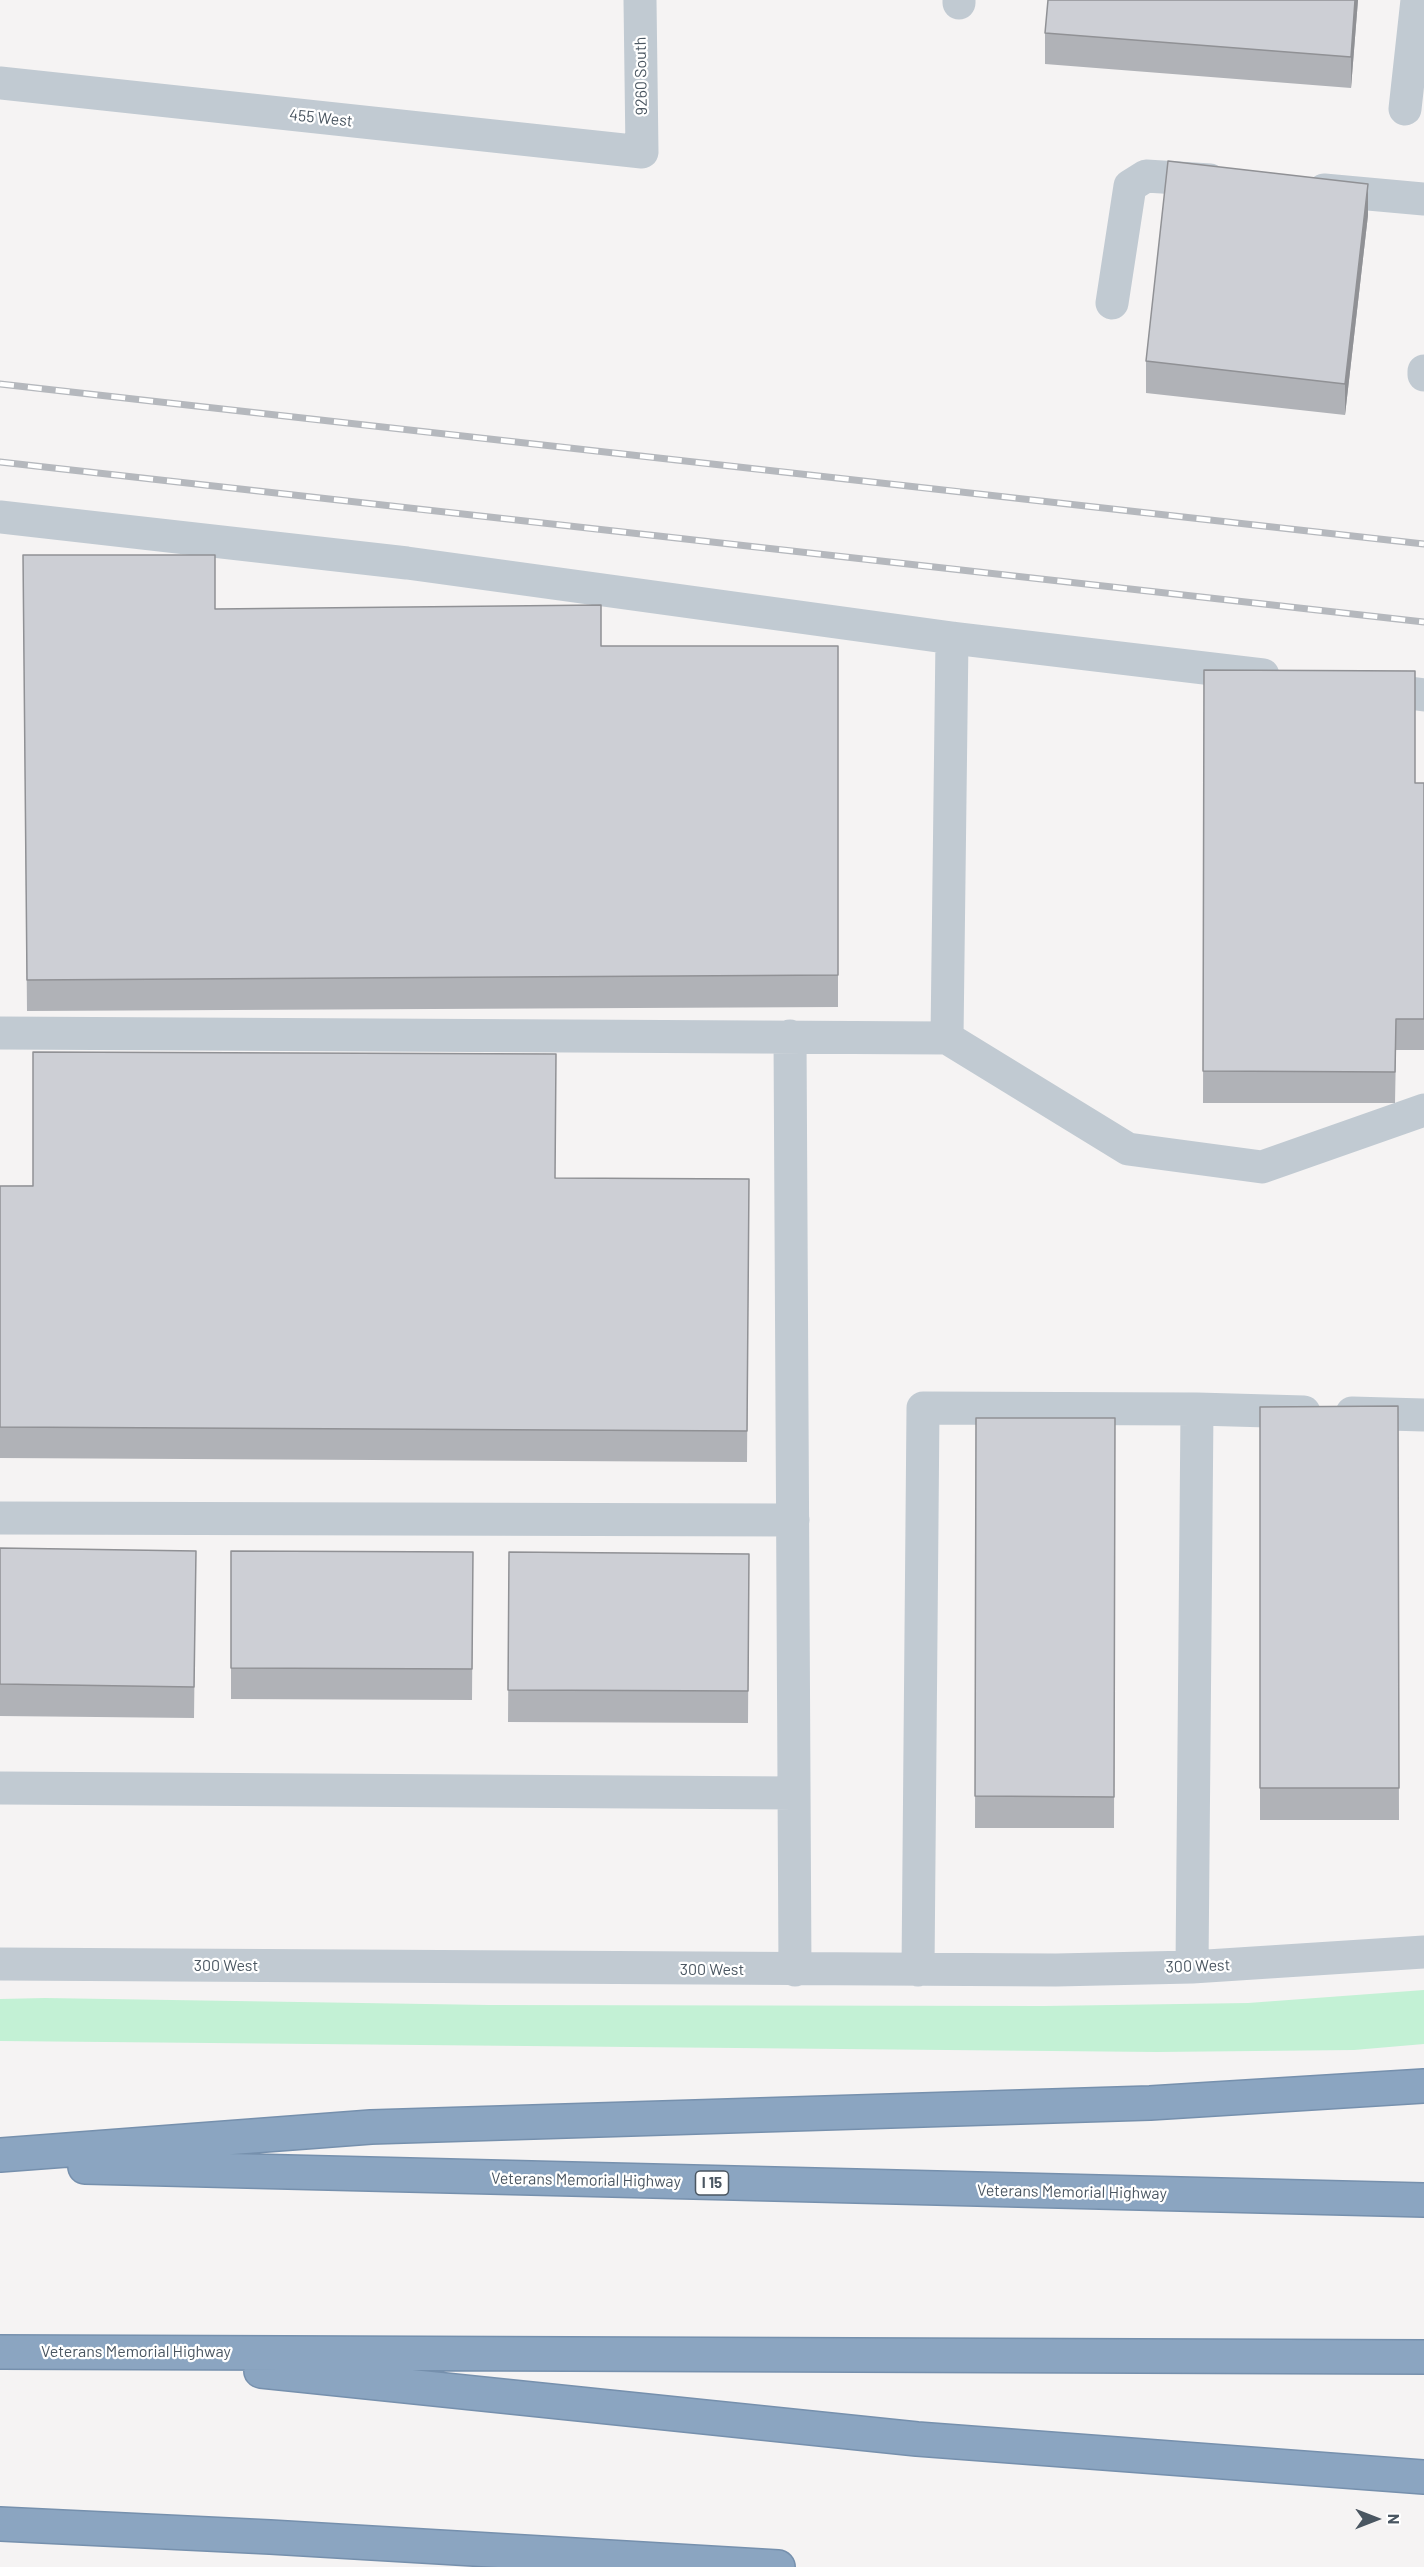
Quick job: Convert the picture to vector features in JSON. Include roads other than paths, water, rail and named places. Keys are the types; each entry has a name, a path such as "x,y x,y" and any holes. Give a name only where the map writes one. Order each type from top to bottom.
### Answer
{"highway":[{"path":"0,2155 371,2127 1150,2103 1424,2086"},
{"name":"Veterans Memorial Highway","path":"0,2165 1424,2200"},
{"path":"76,2351 917,2439 1424,2477"},
{"name":"Veterans Memorial Highway","path":"0,2352 1424,2357"},
{"path":"0,2524 270,2537 778,2567"}],"street":[{"name":"9260 South","path":"640,0 642,152"},
{"path":"1406,109 1417,0"},
{"name":"455 West","path":"0,83 642,152"},
{"path":"1112,303 1130,186 1146,176 1238,182"},
{"path":"1296,188 1424,199"},
{"path":"0,518 406,563 952,638 1294,679"},
{"path":"947,1038 952,638"},
{"path":"1341,685 1424,695"},
{"path":"0,1034 947,1038 1128,1149 1262,1167 1424,1110"},
{"path":"790,1036 795,1970"},
{"path":"918,1970 923,1408 1197,1409 1424,1415"},
{"path":"1192,1967 1197,1409"},
{"path":"0,1518 793,1520"},
{"path":"0,1788 794,1793"},
{"name":"300 West","path":"0,1964 918,1970 1192,1967 1424,1952"}],"railway":[{"path":"0,384 1424,544"},
{"path":"0,462 1424,622"}]}
